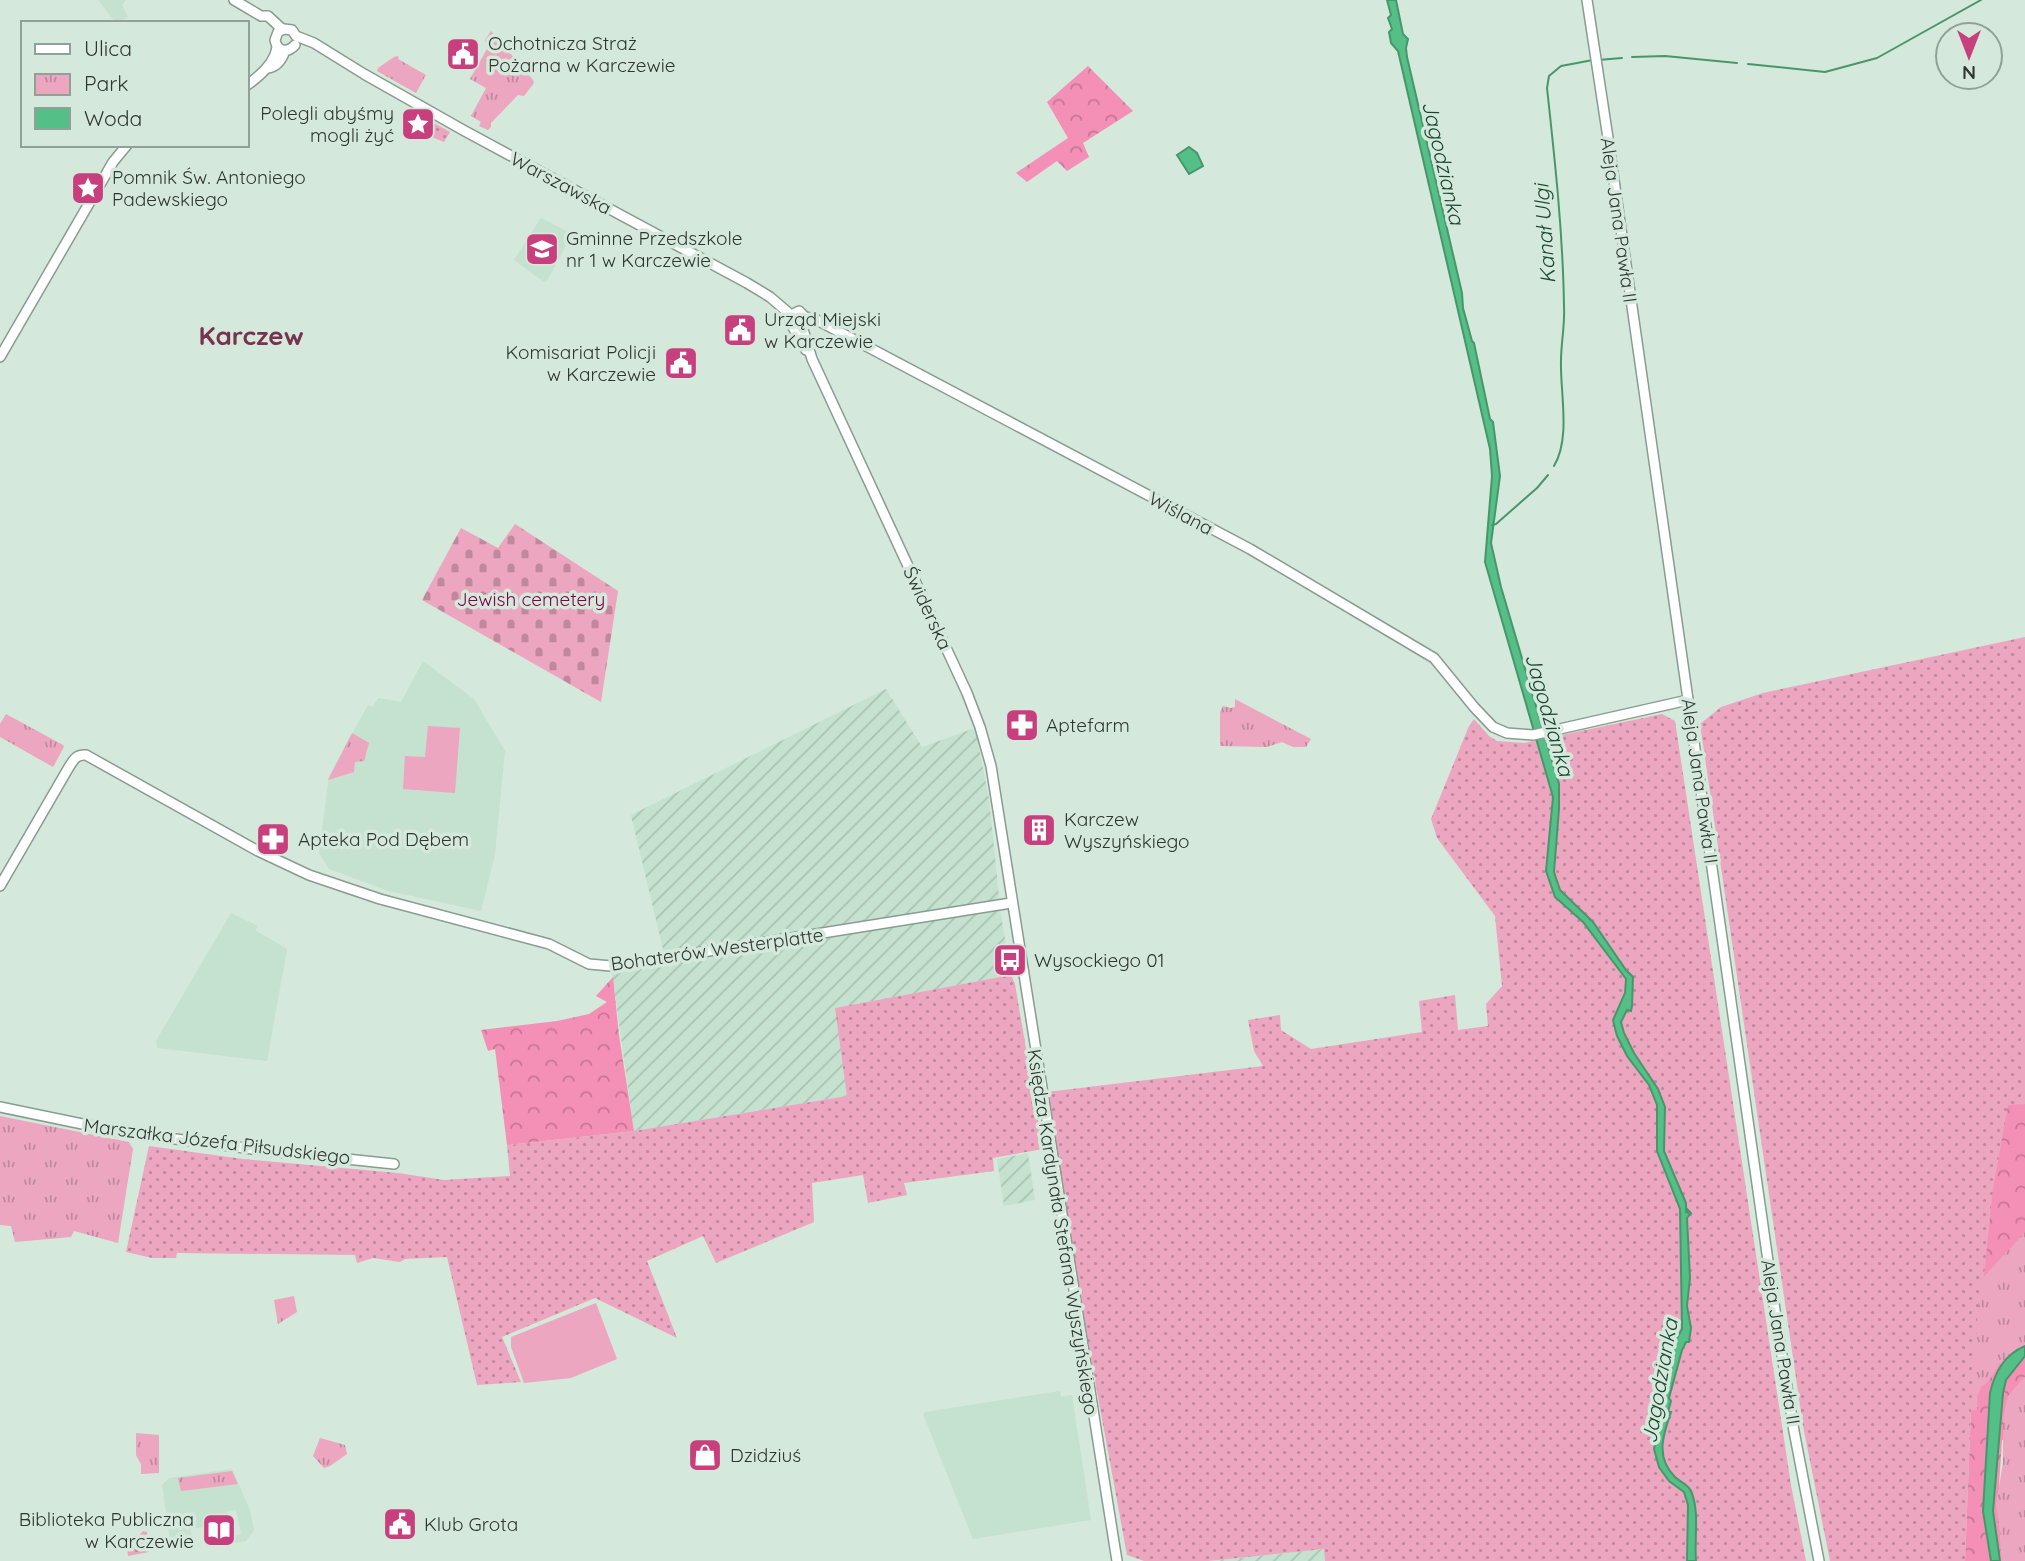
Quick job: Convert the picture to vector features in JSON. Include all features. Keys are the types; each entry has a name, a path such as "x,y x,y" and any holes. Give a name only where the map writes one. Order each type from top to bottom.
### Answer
{"street":[{"path":"233,0 261,16 271,18 279,32"},
{"name":"Aleja Jana Pawła II","path":"1587,0 1780,1342 1819,1561"},
{"path":"289,29 295,41 290,50 281,49 275,42 279,32 289,29"},
{"name":"Warszawska","path":"295,41 336,58 747,283 791,314"},
{"path":"248,84 266,69 281,49"},
{"path":"0,357 113,162 125,147"},
{"name":"Wiślana","path":"791,314 799,312 800,323 816,319 1250,549 1434,658 1493,727 1507,733 1533,735 1688,700"},
{"path":"791,314 790,319 800,323"},
{"name":"Świderska","path":"800,323 812,359 974,709 991,766 1011,903"},
{"name":"Bohaterów Westerplatte","path":"0,886 69,766 80,754 279,862 309,875 380,899 549,944 589,964 607,966 1011,903"},
{"name":"Księdza Kardynała Stefana Wyszyńskiego","path":"1011,903 1117,1561"},
{"name":"Marszałka Józefa Piłsudskiego","path":"0,1107 113,1131 394,1164"}],"shaded area":[{"path":"98,0 126,0 122,5 128,17 114,21"},
{"name":"Gminne Przedszkole nr 1 w Karczewie","path":"541,218 572,234 544,282 514,260"},
{"path":"423,661 474,699 505,751 495,854 481,911 389,891 329,869 319,853 329,776 368,705 373,707 378,698 401,702"},
{"path":"886,689 922,747 975,728 989,799 1001,915 1011,975 835,1008 848,1096 634,1131 611,966 665,958 631,815"},
{"path":"231,913 258,926 255,930 287,949 267,1061 157,1048 156,1041"},
{"path":"1028,1153 1035,1200 1004,1206 997,1159"},
{"path":"1060,1391 1061,1397 1072,1395 1091,1520 973,1539 923,1414"},
{"path":"232,1469 250,1510 254,1530 246,1541 217,1546 216,1540 241,1534 236,1510 211,1516 212,1526 191,1529 192,1545 171,1548 162,1485 169,1478"},
{"path":"1324,1549 1325,1561 1208,1561"}],"green space":[{"path":"491,31 534,83 524,96 518,95 491,123 488,130 479,126 481,122 471,116 486,88 470,79 488,47 485,40"},
{"path":"397,56 426,75 416,93 377,71"},
{"path":"1088,66 1133,111 1083,143 1089,157 1067,171 1057,161 1027,182 1016,173 1068,138 1047,102"},
{"path":"411,110 450,132 444,142 402,125 402,118"},
{"name":"Jewish cemetery","path":"515,524 618,591 601,702 422,600 461,528 498,548"},
{"path":"2025,637 2025,1104 2008,1106 1983,1285 1971,1410 1965,1561 1830,1561 1803,1426 1700,724 1721,707 1763,693"},
{"path":"1235,699 1311,739 1306,747 1293,747 1282,742 1267,747 1220,746 1220,712 1223,706 1235,707"},
{"path":"6,714 63,745 53,767 0,737 0,724"},
{"path":"1662,714 1675,721 1791,1485 1806,1561 1325,1561 1324,1549 1208,1561 1144,1561 1127,1555 1073,1261 1047,1092 1263,1066 1254,1051 1248,1020 1280,1015 1281,1030 1311,1049 1422,1032 1419,1001 1455,995 1458,1030 1488,1026 1486,1004 1502,986 1495,916 1437,838 1431,819 1469,726 1474,719 1497,741 1524,743"},
{"path":"428,726 460,728 455,793 403,789 405,756 425,757"},
{"path":"352,733 369,743 364,761 355,762 354,772 328,780"},
{"path":"1011,975 1015,984 1043,1149 993,1158 994,1171 904,1183 907,1195 868,1203 863,1175 812,1183 814,1222 716,1263 703,1236 647,1261 677,1338 595,1298 502,1337 521,1382 477,1385 447,1257 405,1259 400,1262 373,1258 357,1263 355,1255 177,1253 176,1258 152,1258 126,1252 149,1146 243,1159 398,1173 444,1180 510,1176 507,1145 634,1131 847,1096 835,1008"},
{"path":"613,977 634,1131 507,1145 495,1049 488,1051 481,1030 557,1021 589,1014 607,1002 596,996"},
{"path":"2025,1104 2025,1436 2002,1440 1998,1501 2002,1561 1965,1561 1971,1410 1993,1189 2008,1105"},
{"path":"0,1116 129,1142 133,1149 118,1243 74,1231 71,1237 15,1242 11,1226 0,1225"},
{"path":"2025,1232 2025,1346 2009,1355 1998,1366 1988,1382 1981,1387 1977,1397 1978,1410 1971,1410 1980,1281"},
{"path":"294,1296 297,1312 278,1324 274,1300"},
{"path":"596,1303 617,1359 571,1378 524,1383 511,1347 511,1337"},
{"path":"2025,1376 2025,1561 2001,1561 1996,1504 2003,1463 2003,1417 2008,1396"},
{"path":"136,1433 159,1435 159,1473 141,1474 141,1464 136,1455"},
{"path":"320,1438 345,1445 347,1454 324,1468 313,1456"},
{"path":"232,1471 238,1484 181,1491 178,1478"},
{"path":"143,1531 147,1532 149,1552 128,1556 127,1548"}],"water":[{"path":"1387,0 1396,0 1403,34 1408,39 1407,57 1462,293 1463,308 1474,343 1490,419 1493,422 1500,476 1491,543 1501,587 1559,784 1554,872 1560,890 1593,922 1633,977 1631,1011 1627,1010 1621,1022 1634,1053 1658,1089 1665,1107 1664,1151 1686,1203 1686,1212 1688,1213 1688,1210 1691,1213 1687,1218 1690,1278 1687,1306 1691,1328 1689,1342 1686,1342 1682,1350 1669,1398 1671,1401 1668,1412 1671,1412 1662,1446 1669,1469 1690,1489 1694,1499 1696,1561 1687,1561 1688,1505 1684,1492 1669,1481 1659,1467 1654,1449 1673,1345 1682,1329 1680,1209 1657,1151 1657,1105 1649,1085 1627,1056 1613,1020 1625,993 1626,979 1583,922 1555,897 1546,871 1553,797 1485,562 1492,476 1490,449 1398,51 1391,43 1389,32 1392,29 1388,18 1391,15"},
{"path":"1189,147 1197,153 1203,166 1189,174 1177,155"},
{"path":"2025,1346 2025,1356 2006,1380 2003,1393 1993,1511 2000,1561 1991,1561 1983,1511 1990,1393 2002,1365 2011,1354"}],"waterway":[{"name":"Kanał Ulgi","path":"1748,64 1825,72 1877,58 1981,0"},
{"name":"Kanał Ulgi","path":"1632,57 1665,56 1737,63"},
{"name":"Kanał Ulgi","path":"1598,60 1622,58"},
{"name":"Kanał Ulgi","path":"1554,466 1559,455 1563,429 1561,361 1564,314 1556,170 1547,88 1549,76 1561,66 1593,60"},
{"name":"Kanał Ulgi","path":"1492,525 1537,488 1548,475"}],"place":[{"name":"Ochotnicza Straż Pożarna w Karczewie","path":"463,54"},
{"name":"Polegli abyśmy mogli żyć","path":"418,124"},
{"name":"Pomnik Św. Antoniego Padewskiego","path":"88,188"},
{"name":"Gminne Przedszkole nr 1 w Karczewie","path":"542,249"},
{"name":"Urząd Miejski w Karczewie","path":"740,330"},
{"name":"Komisariat Policji w Karczewie","path":"681,363"},
{"name":"Aptefarm","path":"1022,725"},
{"name":"Karczew Wyszyńskiego","path":"1039,830"},
{"name":"Apteka Pod Dębem","path":"273,839"},
{"name":"Wysockiego 01","path":"1010,960"},
{"name":"Dzidziuś","path":"705,1455"},
{"name":"Klub Grota","path":"400,1524"},
{"name":"Biblioteka Publiczna w Karczewie","path":"219,1530"}],"district":[{"name":"Karczew","path":"251,336"}],"water label":[{"name":"Jagodzianka","path":"1443,163"},
{"name":"Jagodzianka","path":"1549,715"},
{"name":"Jagodzianka","path":"1660,1381"}]}
